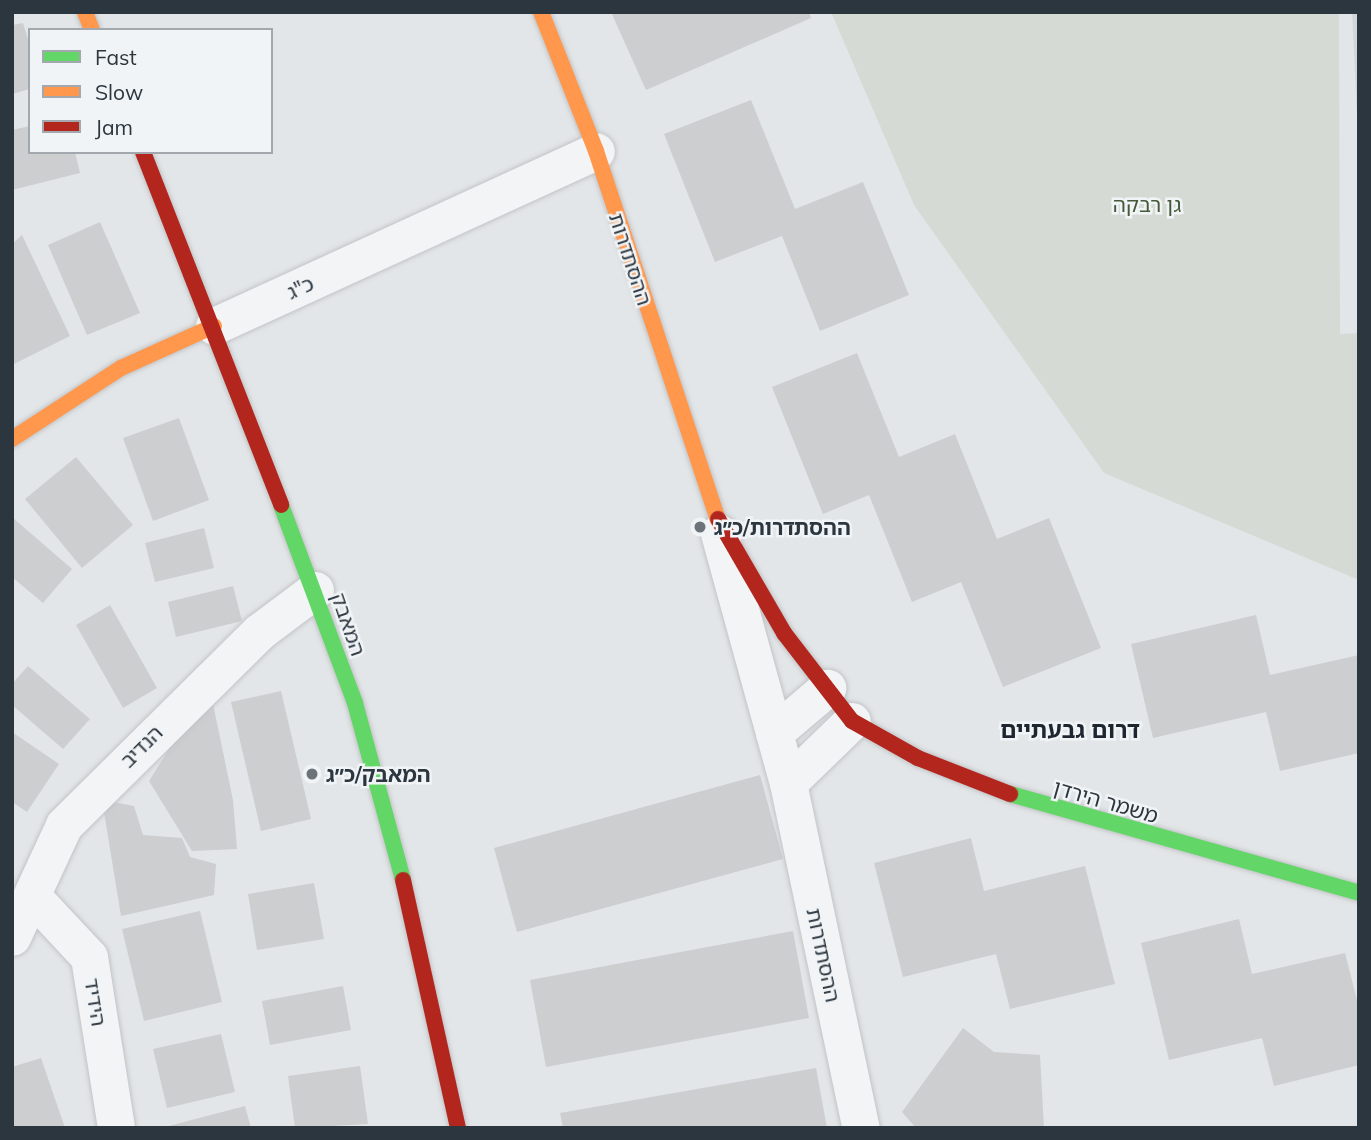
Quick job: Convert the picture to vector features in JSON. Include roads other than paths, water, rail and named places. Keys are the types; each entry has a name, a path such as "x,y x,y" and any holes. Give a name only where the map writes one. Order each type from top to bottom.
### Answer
{"street":[{"name":"ההסתדרות","path":"541,12 596,151 712,509 788,783 861,1128"},
{"name":"כ\"ג","path":"12,439 121,368 596,151"},
{"name":"המאבק","path":"144,154 214,326 315,590 355,703 402,874 458,1128"},
{"name":"ההסתדרות","path":"712,509 784,633 852,721"},
{"name":"הנדיב","path":"12,937 33,897 64,825 259,632 315,590"},
{"path":"774,733 827,688"},
{"path":"788,783 852,721"},
{"name":"משמר הירדן","path":"852,721 918,758 1023,799 1359,893"},
{"name":"הידיד","path":"33,897 89,957 116,1128"}],"place":[{"name":"ההסתדרות/כ״ג","path":"700,527"},
{"name":"המאבק/כ״ג","path":"312,774"}],"district":[{"name":"דרום גבעתיים","path":"1070,730"}],"park label":[{"name":"גן רבקה","path":"1147,204"}]}
